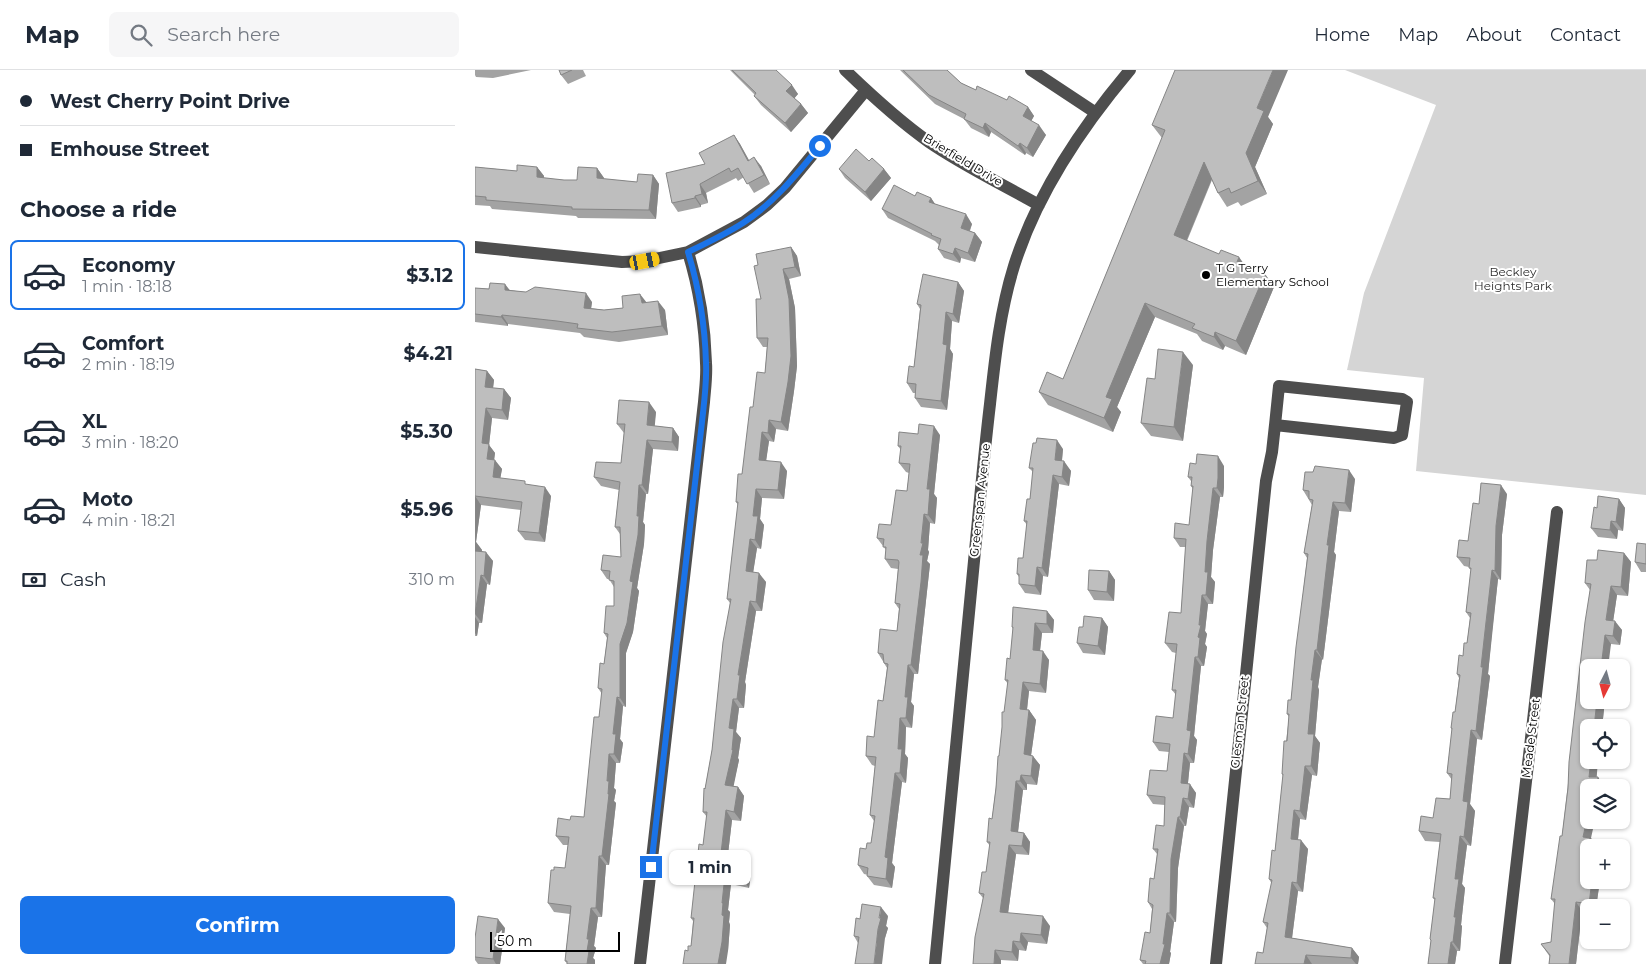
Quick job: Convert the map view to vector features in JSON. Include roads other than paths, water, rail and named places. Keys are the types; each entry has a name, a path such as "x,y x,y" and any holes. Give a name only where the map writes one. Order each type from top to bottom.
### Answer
{"street":[{"name":"Brierfield Drive","path":"845,70 866,90 929,142 1039,204"},
{"path":"1031,70 1096,113"},
{"name":"Greenspan Avenue","path":"935,964 995,354 1014,266 1039,204 1053,179 1105,100 1131,70"},
{"path":"475,247 622,262 645,261 688,252 744,222 767,205 785,188 866,90"},
{"path":"640,964 707,365 702,317 695,277 688,252"},
{"name":"Glesman Street","path":"1216,964 1266,481 1272,452 1279,386 1402,399 1407,402 1402,435 1394,438 1275,424"},
{"name":"Meade Street","path":"1505,964 1557,512"}],"place":[{"name":"T G Terry Elementary School","path":"1206,275"}],"park label":[{"name":"Beckley Heights Park","path":"1513,279"}]}
